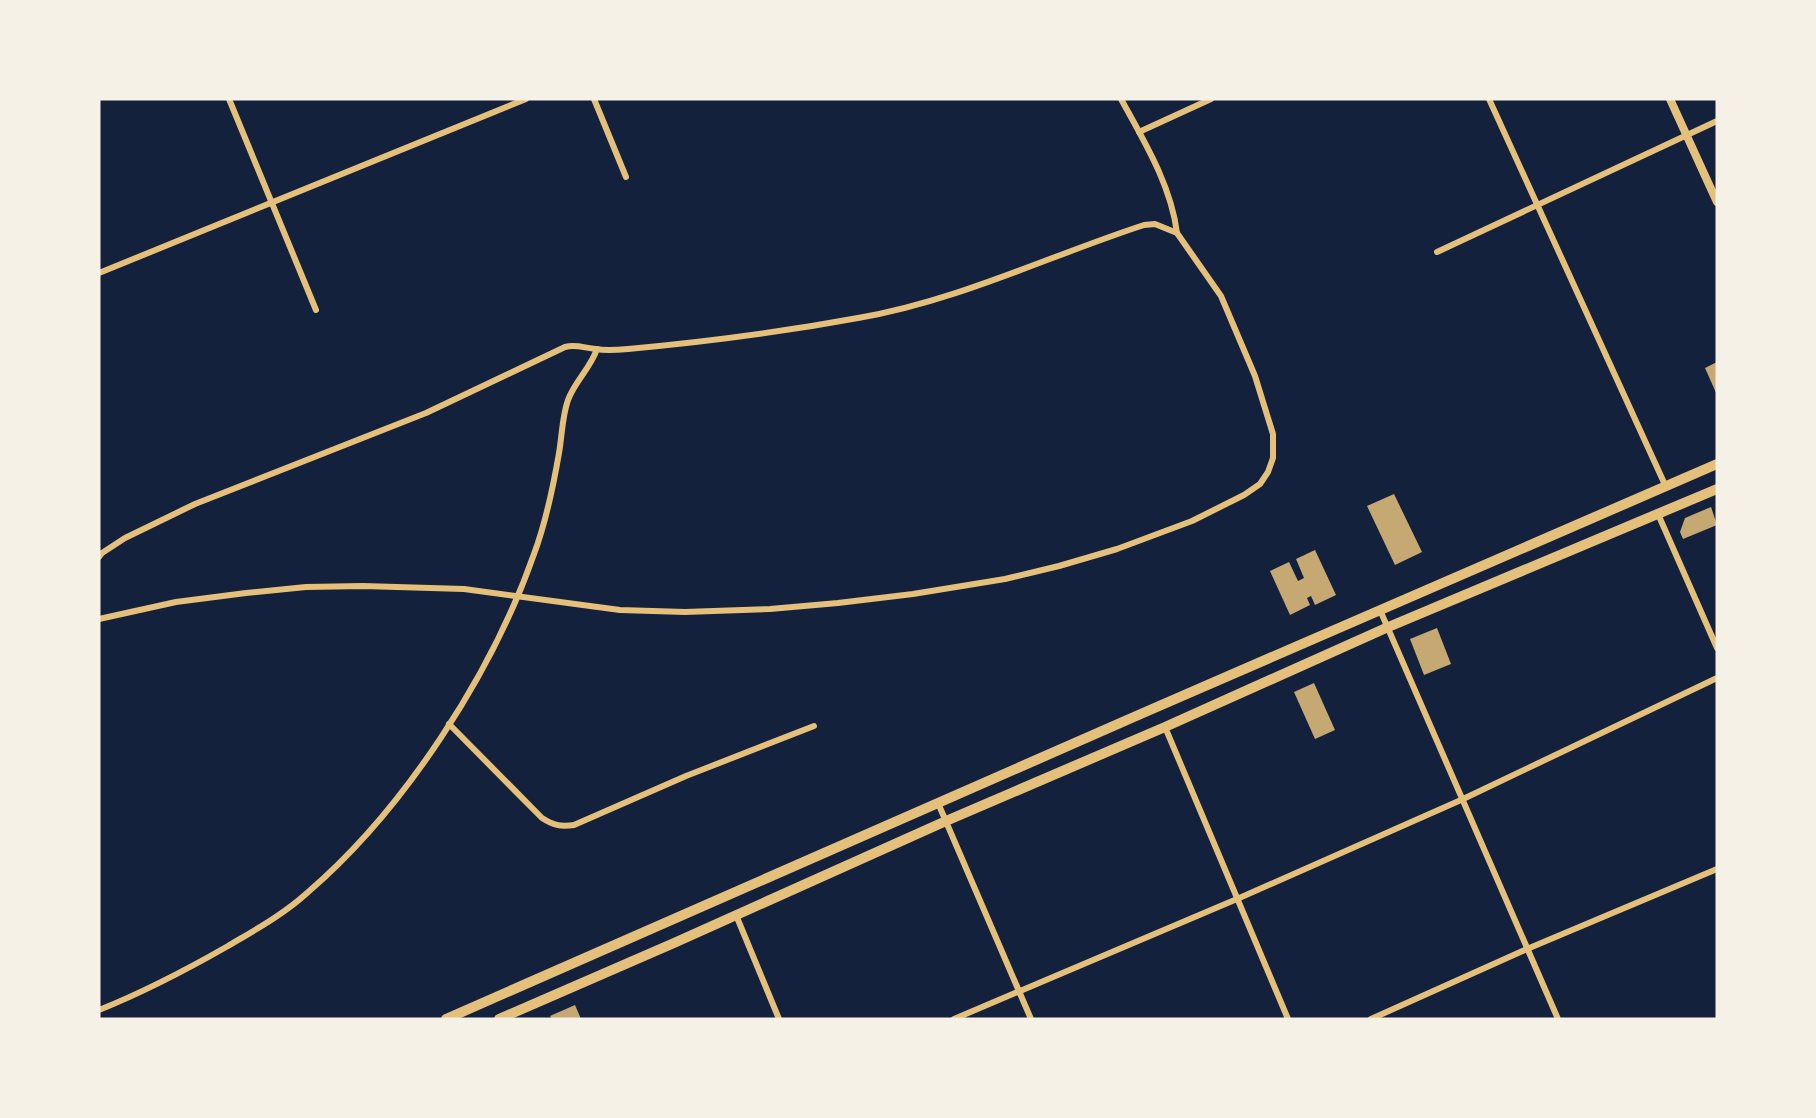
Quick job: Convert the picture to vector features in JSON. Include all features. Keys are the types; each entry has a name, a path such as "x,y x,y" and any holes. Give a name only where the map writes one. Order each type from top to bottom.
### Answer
{"main road":[{"path":"454,1017 938,802 1717,464"},
{"path":"499,1019 1386,628 1717,489"}],"street":[{"path":"229,99 316,310"},
{"path":"99,273 526,99"},
{"path":"594,99 626,177"},
{"path":"100,616 176,603 306,587 408,586 464,589 620,610 696,612 838,603 1005,579 1059,566 1117,549 1192,521 1244,495 1260,484 1273,458 1273,434 1269,415 1221,296 1177,233 1169,197 1121,99"},
{"path":"1139,132 1212,99"},
{"path":"1490,99 1666,487"},
{"path":"1670,99 1717,202"},
{"path":"1437,252 1717,121"},
{"path":"99,557 125,538 195,504 426,413 564,347 575,345 597,350 702,342 860,318 927,301 1007,275 1144,225 1155,224 1177,233"},
{"path":"99,1010 143,993 266,924 307,894 371,828 403,789 449,724 479,675 519,595 535,552 552,493 566,405 574,386 589,366 597,350"},
{"path":"1658,514 1717,648"},
{"path":"1380,610 1558,1019"},
{"path":"954,1019 1237,899 1461,800 1717,678"},
{"path":"449,724 542,818 552,825 561,827 574,825 686,776 814,726"},
{"path":"1165,727 1288,1019"},
{"path":"938,802 1030,1019"},
{"path":"1371,1019 1717,869"},
{"path":"736,915 779,1019"}],"building":[{"path":"1717,362 1717,395 1705,368"},
{"path":"1394,494 1422,552 1395,565 1367,506"},
{"path":"1711,507 1717,525 1683,539 1680,532 1685,518"},
{"path":"1315,550 1336,595 1315,605 1311,596 1307,598 1310,605 1290,615 1270,571 1289,562 1298,581 1304,578 1296,559"},
{"path":"1437,628 1451,664 1424,675 1410,639"},
{"path":"1314,683 1335,730 1315,739 1294,692"},
{"path":"575,1005 581,1019 552,1019 550,1016"}]}
